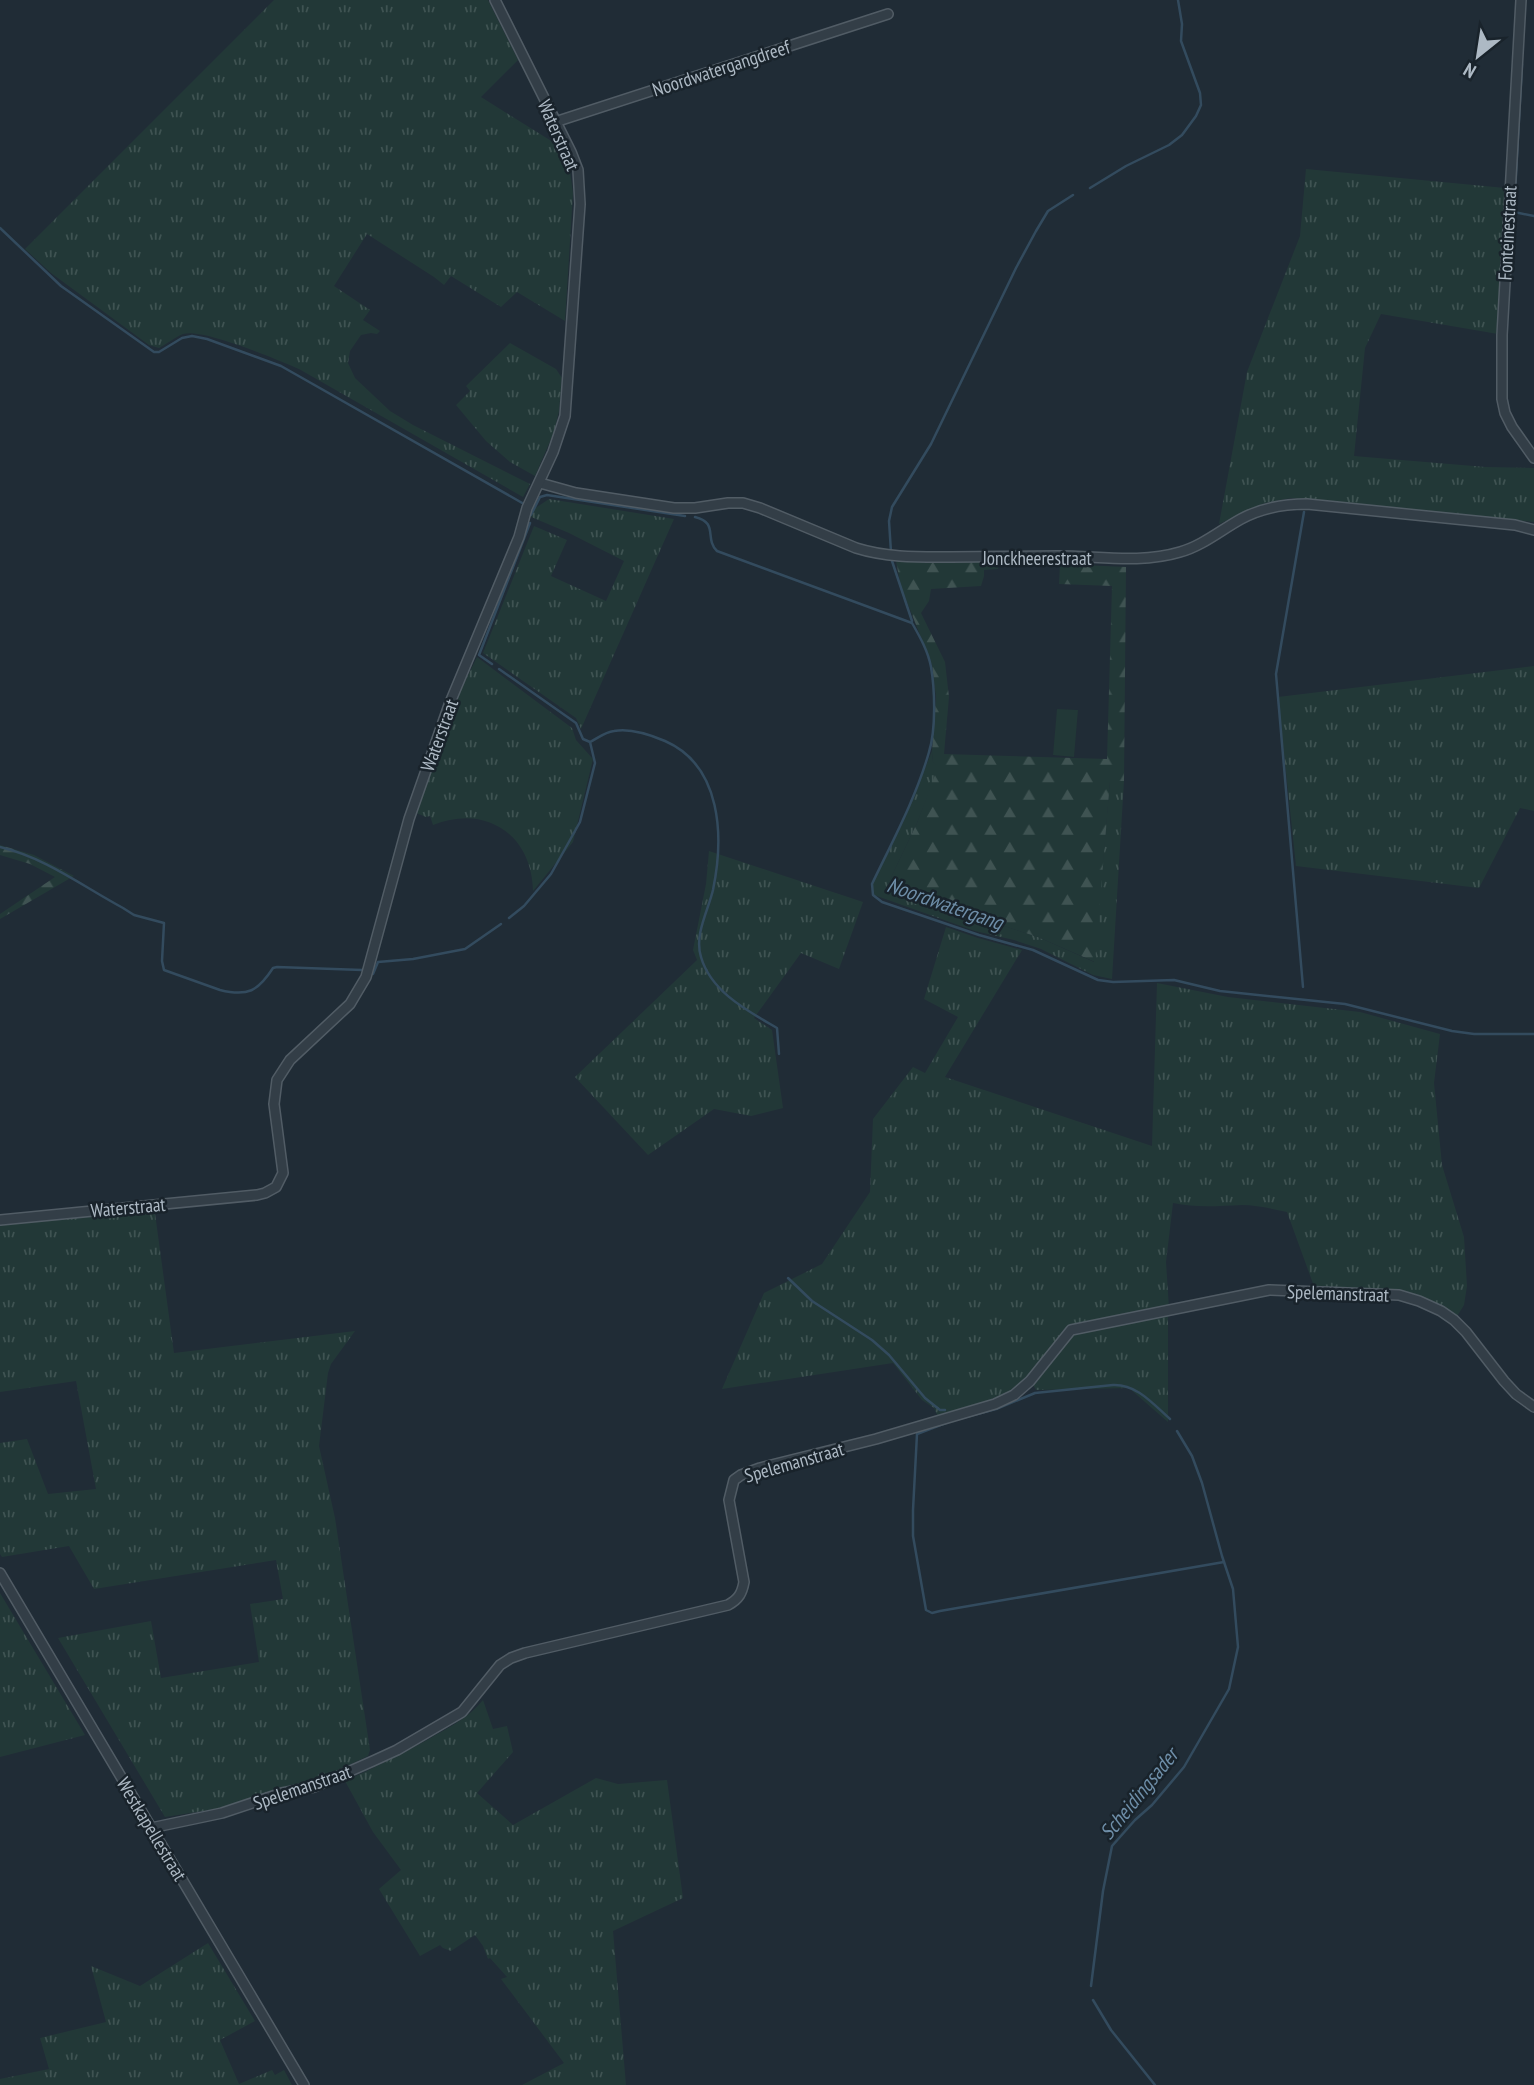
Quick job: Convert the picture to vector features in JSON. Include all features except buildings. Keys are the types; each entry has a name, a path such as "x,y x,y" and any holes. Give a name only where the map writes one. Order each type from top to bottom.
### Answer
{"street":[{"name":"Waterstraat","path":"0,1220 257,1195 271,1191 279,1183 283,1168 274,1104 277,1080 290,1060 350,1004 366,977 409,819 449,705 520,537 527,508 540,483 565,416 580,204 578,170 495,0"},
{"name":"Fonteinestraat","path":"1521,0 1502,347 1502,399 1505,413 1534,458"},
{"name":"Noordwatergangdreef","path":"555,122 888,14"},
{"name":"Jonckheerestraat","path":"540,483 576,493 674,508 743,503 856,548 901,557 1061,556 1126,559 1163,556 1182,552 1243,518 1265,509 1289,504 1515,525 1534,530"},
{"name":"Spelemanstraat","path":"151,1828 222,1813 282,1793 314,1787 397,1750 462,1712 500,1665 511,1658 728,1605 737,1600 744,1582 729,1500 734,1480 760,1468 876,1439 995,1404 1014,1395 1031,1381 1071,1330 1269,1290 1399,1295 1430,1306 1454,1320 1504,1381 1534,1407"},
{"name":"Westkapellestraat","path":"0,1573 304,2085"}],"green space":[{"path":"274,0 488,0 518,60 481,97 561,147 570,172 573,193 565,321 517,292 501,307 451,276 444,285 367,234 334,286 370,310 363,320 380,331 377,334 361,335 350,351 348,363 355,378 390,411 413,425 530,484 523,497 299,369 275,359 223,340 193,333 183,334 159,348 149,345 51,273 25,249"},
{"path":"1306,169 1505,188 1498,334 1381,314 1365,348 1354,456 1485,467 1534,468 1534,522 1291,498 1265,503 1219,524 1247,372 1300,236"},
{"path":"510,343 556,369 562,378 554,432 535,476 510,462 486,441 456,405 470,391 466,386"},
{"path":"549,499 674,519 581,729 576,718 483,653 534,526 567,540 551,576 606,601 624,561 529,516 531,511"},
{"path":"999,558 998,569 984,570 981,586 931,589 929,601 921,613 945,662 949,697 944,754 1107,759 1112,586 1059,584 1060,564 1126,567 1124,781 1110,781 1095,962 1038,937 886,888 917,823 938,767 933,762 932,751 936,697 932,665 901,587 896,561"},
{"path":"477,657 572,728 576,740 593,759 573,842 533,891 531,871 524,854 515,840 502,829 470,818 452,819 433,825 430,816 416,813 453,706"},
{"path":"1534,666 1534,811 1520,808 1479,888 1296,866 1278,697"},
{"path":"1057,709 1078,710 1074,757 1053,755"},
{"path":"932,751 933,762 939,767 917,823 886,888 1038,937 1094,962 1110,781 1124,781 1112,979 1093,975 1041,949 975,931 874,895 872,885 905,818"},
{"path":"0,845 34,855 74,876 0,919 0,914 55,877 30,864 0,855"},
{"path":"709,851 863,902 839,969 801,953 754,1018 772,1030 783,1108 751,1116 714,1109 648,1155 575,1077 697,960 693,950 706,884"},
{"path":"946,927 1022,950 945,1077 1152,1146 1157,983 1228,997 1360,1012 1440,1034 1434,1083 1442,1165 1464,1237 1467,1286 1464,1305 1456,1318 1420,1299 1315,1289 1287,1212 1248,1205 1199,1206 1173,1203 1166,1262 1169,1308 1072,1327 1029,1379 1002,1398 938,1417 934,1408 922,1400 893,1363 722,1389 764,1293 822,1264 870,1192 873,1119 913,1067 925,1073 958,1017 924,999"},
{"path":"154,1206 174,1353 355,1331 331,1364 328,1373 319,1446 335,1518 370,1750 368,1756 324,1777 287,1786 222,1808 165,1817 58,1638 151,1621 161,1678 259,1662 250,1604 283,1599 276,1560 94,1589 69,1546 2,1557 0,1554 0,1443 27,1439 48,1494 96,1489 76,1381 0,1392 0,1223"},
{"path":"1168,1313 1168,1422 1129,1388 1036,1390 1032,1383 1070,1336"},
{"path":"0,1593 85,1735 0,1757"},
{"path":"483,1700 493,1729 507,1726 513,1752 477,1793 513,1825 596,1778 618,1784 667,1780 683,1898 613,1931 626,2085 522,2085 564,2063 501,1979 507,1977 490,1958 488,1959 475,1935 451,1951 440,1945 420,1956 379,1889 401,1870 373,1832 345,1781 451,1726"},
{"path":"208,1943 255,2021 220,2040 239,2084 272,2070 275,2075 284,2070 292,2085 0,2085 0,2079 49,2069 40,2038 106,2022 91,1966 140,1986"}],"waterway":[{"path":"1090,188 1126,166 1169,145 1182,135 1196,116 1201,105 1200,93 1181,41 1182,24 1178,0"},
{"path":"1522,64 1514,212 1534,216"},
{"path":"891,552 889,521 892,507 931,444 1036,231 1048,211 1073,195"},
{"path":"0,228 61,286 154,352 192,336 281,366 524,504"},
{"name":"Noordwatergang","path":"531,515 540,497 547,495 685,516"},
{"path":"1303,987 1276,674 1304,512"},
{"name":"Noordwatergang","path":"695,517 707,523 711,541 717,551 912,623 923,644 930,661 933,687 934,722 931,743 911,803 872,884 873,895 882,902 1033,950 1098,980 1174,980 1220,991 1345,1004 1452,1031 1474,1034 1534,1034"},
{"path":"492,664 479,655 530,523"},
{"path":"892,561 912,621"},
{"path":"499,669 576,723 583,739 590,742 595,763 580,822 551,874 524,906 509,918"},
{"name":"Scheidingsader","path":"590,742 620,730 653,736 684,752 698,767 715,805 718,826 713,890 700,932 701,957 706,969 722,990 777,1028 779,1054"},
{"path":"0,847 48,865 134,915 164,923 164,970 220,990 238,993 251,990 277,967 362,970"},
{"path":"371,973 373,974 378,962 413,959 465,949 501,924"},
{"name":"Scheidingsader","path":"788,1278 812,1301 872,1340 889,1355 925,1398 940,1410 945,1410"},
{"path":"1170,1419 1137,1391 1113,1385 1035,1393 996,1409 951,1421 917,1434 913,1536 926,1610 932,1613 1224,1562"},
{"name":"Scheidingsader","path":"1091,1986 1103,1891 1112,1846 1184,1767 1229,1689 1238,1647 1233,1589 1202,1483 1192,1456 1177,1431"},
{"name":"Scheidingsader","path":"1093,2000 1111,2030 1155,2085"}]}
